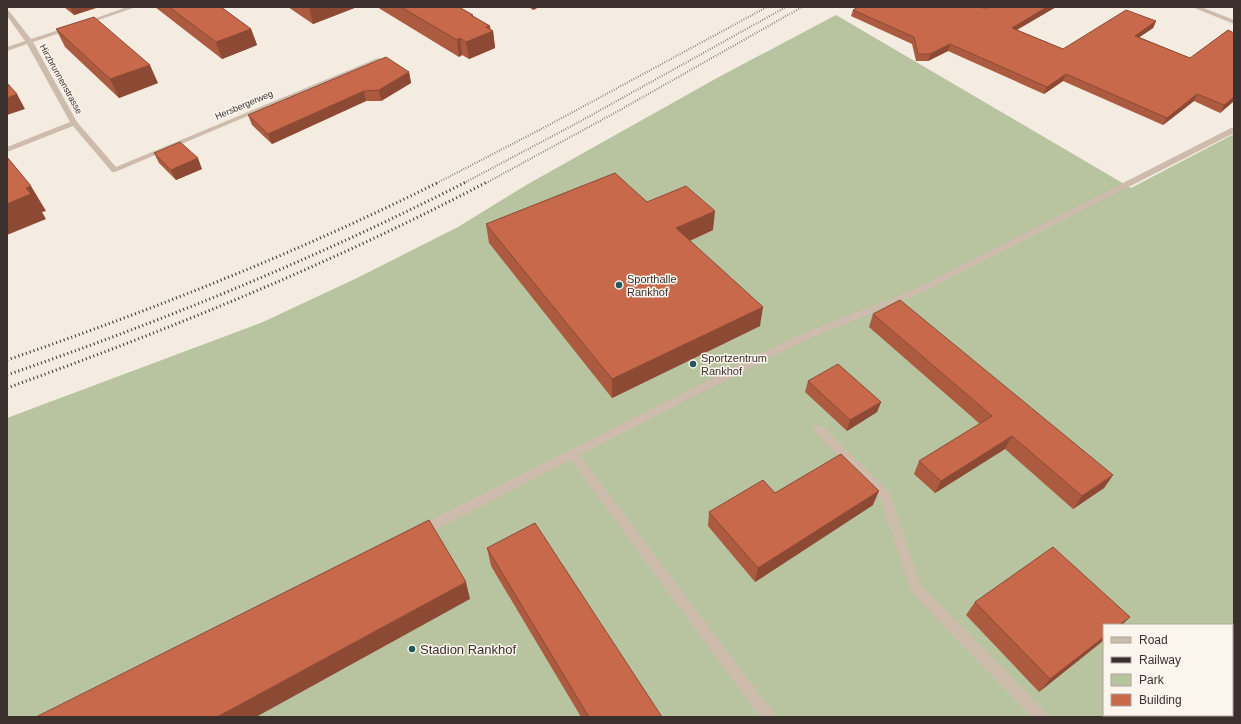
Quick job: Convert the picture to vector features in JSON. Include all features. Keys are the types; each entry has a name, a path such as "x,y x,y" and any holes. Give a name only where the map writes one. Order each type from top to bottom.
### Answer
{"street":[{"path":"7,49 133,7"},
{"path":"1195,7 1234,22"},
{"name":"Hirzbrunnenstrasse","path":"7,12 29,42 74,123 116,170"},
{"name":"Hersbergerweg","path":"116,170 380,59"},
{"path":"7,150 74,123"},
{"path":"410,536 796,340 918,291 1234,130"},
{"path":"818,430 885,494 915,588 1041,717"},
{"path":"572,453 768,717"}],"green space":[{"name":"Sportzentrum Rankhof","path":"836,15 1131,188 1234,134 1233,668 1233,624 1103,624 1103,716 1178,716 1177,717 7,717 7,418 263,322 357,278 458,227 528,184 717,78"}],"building":[{"path":"169,7 221,7 251,29 216,42"},
{"path":"401,7 459,7 490,26 486,27 493,31 466,42 460,38 457,40"},
{"path":"858,7 981,7 985,9 988,7 1047,7 1012,28 1063,49 1126,10 1156,21 1135,36 1190,58 1228,30 1234,33 1234,97 1224,105 1197,94 1167,118 1066,74 1047,87 950,44 930,54 918,54 914,37 853,10"},
{"path":"94,17 150,65 110,79 56,29"},
{"path":"386,57 409,72 379,90 364,91 268,134 248,115"},
{"path":"7,83 17,94 7,98"},
{"path":"180,142 198,158 171,170 154,153"},
{"path":"7,157 31,186 26,188 31,194 7,204"},
{"name":"Sporthalle Rankhof","path":"615,173 647,202 686,186 715,211 676,228 763,307 612,379 486,224"},
{"path":"900,300 1113,475 1082,496 1012,436 941,481 919,461 992,416 873,314"},
{"path":"838,364 881,402 850,420 808,381"},
{"path":"841,454 879,491 758,568 709,512 763,480 775,493"},
{"path":"429,520 466,582 217,717 36,717"},
{"path":"535,523 662,717 589,717 487,548"},
{"path":"1053,547 1130,617 1120,624 1103,624 1103,638 1050,679 975,602"}],"railway":[{"path":"438,183 547,126 767,7"},
{"path":"464,183 579,122 786,7"},
{"path":"486,183 620,110 802,7"},
{"path":"7,388 130,342 251,293 370,240 487,182"},
{"path":"7,360 117,321 280,256 438,183"},
{"path":"7,375 183,310 297,262 410,210 464,183"}],"place":[{"name":"Sporthalle Rankhof","path":"619,285"},
{"name":"Sportzentrum Rankhof","path":"693,364"},
{"name":"Stadion Rankhof","path":"412,649"}]}
